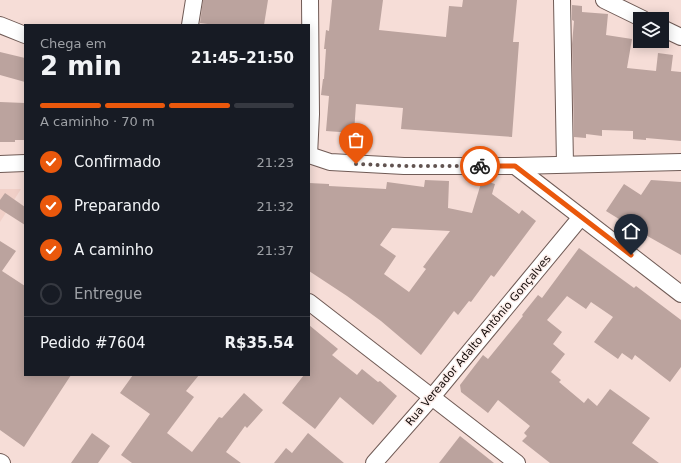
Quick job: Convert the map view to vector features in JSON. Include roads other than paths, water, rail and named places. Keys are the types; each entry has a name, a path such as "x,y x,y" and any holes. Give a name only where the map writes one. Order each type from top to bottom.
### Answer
{"street":[{"path":"190,24 194,0"},
{"path":"310,0 310,134"},
{"path":"562,0 565,164"},
{"path":"604,0 633,14"},
{"path":"0,25 24,35"},
{"path":"669,31 681,37"},
{"path":"310,155 330,162 404,166 515,166 681,162"},
{"path":"0,164 24,163"},
{"path":"515,166 681,294"},
{"name":"Rua Vereador Adalto Antônio Gonçalves","path":"374,463 432,397 581,217"},
{"path":"310,303 517,463"}]}
